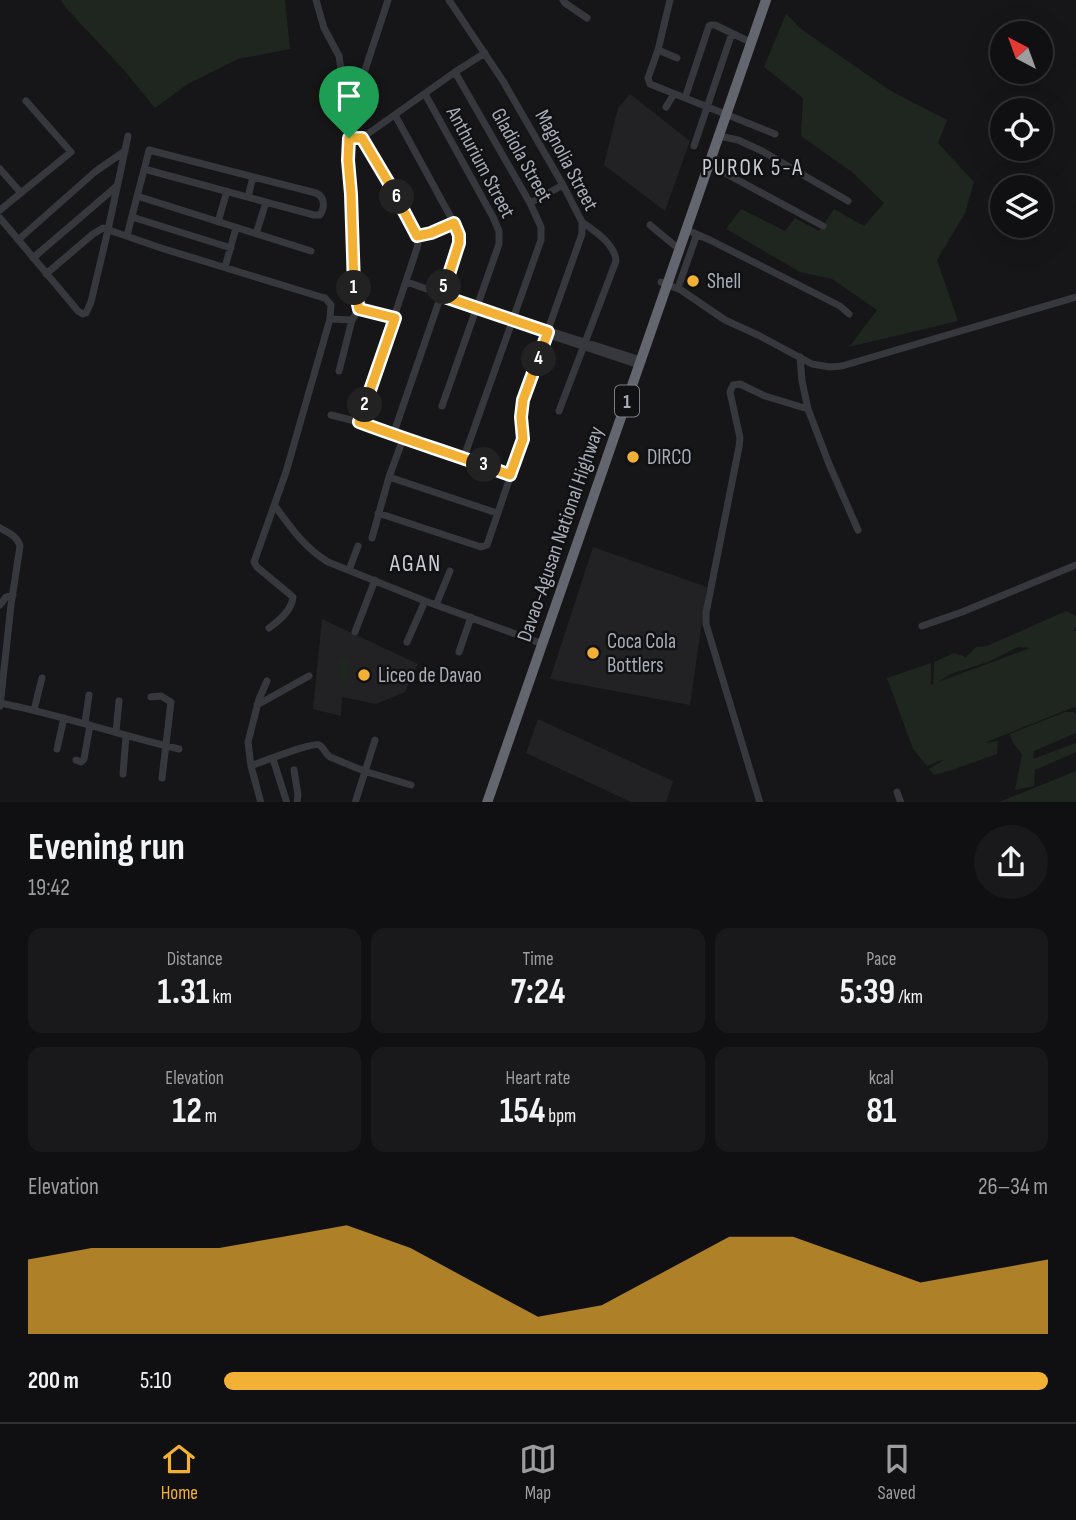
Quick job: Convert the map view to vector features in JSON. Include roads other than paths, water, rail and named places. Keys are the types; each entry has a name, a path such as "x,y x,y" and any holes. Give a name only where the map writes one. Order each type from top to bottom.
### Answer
{"highway":[{"name":"Davao-Agusan National Highway","path":"487,802 637,362 692,232 759,0"},
{"name":"Davao-Agusan National Highway","path":"669,285 674,245 766,0"},
{"name":"Davao-Agusan National Highway","path":"481,802 540,643"}],"street":[{"path":"316,0 324,28 339,56 341,69 338,96 357,102"},
{"path":"339,371 352,320 359,309 354,286 349,138 388,0"},
{"name":"Magnolia Street","path":"378,513 481,547 486,545 523,439 523,400 582,234 582,222 563,185 485,53 449,0"},
{"path":"563,0 587,18"},
{"path":"670,0 649,81 653,86 775,134"},
{"path":"685,98 711,24 746,40"},
{"path":"694,146 732,33"},
{"path":"658,50 677,58"},
{"path":"349,138 362,138 485,53"},
{"name":"Gladiola Street","path":"455,72 541,227 541,240 464,457"},
{"name":"Anthurium Street","path":"425,94 499,231 499,244 442,406"},
{"path":"666,107 674,94"},
{"path":"0,210 71,152 26,101"},
{"path":"393,435 459,243 454,223 395,115"},
{"path":"18,240 96,171 119,158 125,151 128,136"},
{"path":"719,136 738,140 762,151 848,201"},
{"path":"359,422 417,248 417,236 362,138"},
{"path":"127,236 137,196 144,169 149,150 316,193 323,199 321,213 317,216 144,169"},
{"path":"0,219 78,311 86,313 108,230 117,186 119,158"},
{"path":"710,165 823,226"},
{"path":"0,169 21,193"},
{"path":"248,197 253,177"},
{"path":"530,203 563,185"},
{"path":"33,258 117,186"},
{"path":"218,222 227,191"},
{"path":"137,196 311,251"},
{"path":"256,234 266,202"},
{"path":"132,217 230,247"},
{"path":"559,411 616,261 610,246 582,222"},
{"path":"417,236 454,223"},
{"path":"650,225 674,245"},
{"path":"46,274 103,228 325,298 331,305 330,319 275,506 256,558 255,565 292,594 293,599 284,615 270,628"},
{"path":"225,267 236,228"},
{"path":"692,232 840,306 849,314"},
{"path":"407,282 637,362"},
{"path":"669,285 696,299 725,320 812,364 830,367 842,366 1076,297"},
{"path":"359,309 395,318"},
{"path":"330,319 352,320"},
{"path":"800,357 808,409 858,530"},
{"path":"760,802 706,624 740,438 730,390 733,385 740,384 765,396 808,409"},
{"path":"331,415 464,457 510,475"},
{"path":"372,538 403,439"},
{"path":"389,477 497,513"},
{"path":"275,506 293,532 314,553 328,562 540,643"},
{"path":"0,528 14,536 20,546 0,705 34,710 179,749"},
{"path":"349,570 358,546"},
{"path":"922,626 1076,565"},
{"path":"436,605 450,571"},
{"path":"355,632 375,580"},
{"path":"2,603 13,594"},
{"path":"407,642 425,601"},
{"path":"2,603 11,606"},
{"path":"459,652 471,617"},
{"path":"257,705 309,676"},
{"path":"34,710 42,678"},
{"path":"261,802 248,742 257,705 267,681"},
{"path":"76,760 81,762 84,759 89,695"},
{"path":"151,697 161,696 171,702 162,778"},
{"path":"116,732 119,701"},
{"path":"57,749 64,718"},
{"path":"124,774 126,736"},
{"path":"355,802 375,740"},
{"path":"251,766 308,745 320,745 330,757 364,771 411,785"},
{"path":"273,759 286,802"},
{"path":"294,770 298,795 296,802"},
{"path":"897,792 901,802"}],"place":[{"name":"Shell","path":"693,281"},
{"name":"DIRCO","path":"633,457"},
{"name":"Coca Cola Bottlers","path":"593,653"},
{"name":"Liceo de Davao","path":"364,675"}],"district":[{"name":"PUROK 5-A","path":"753,167"},
{"name":"AGAN","path":"416,563"}]}
